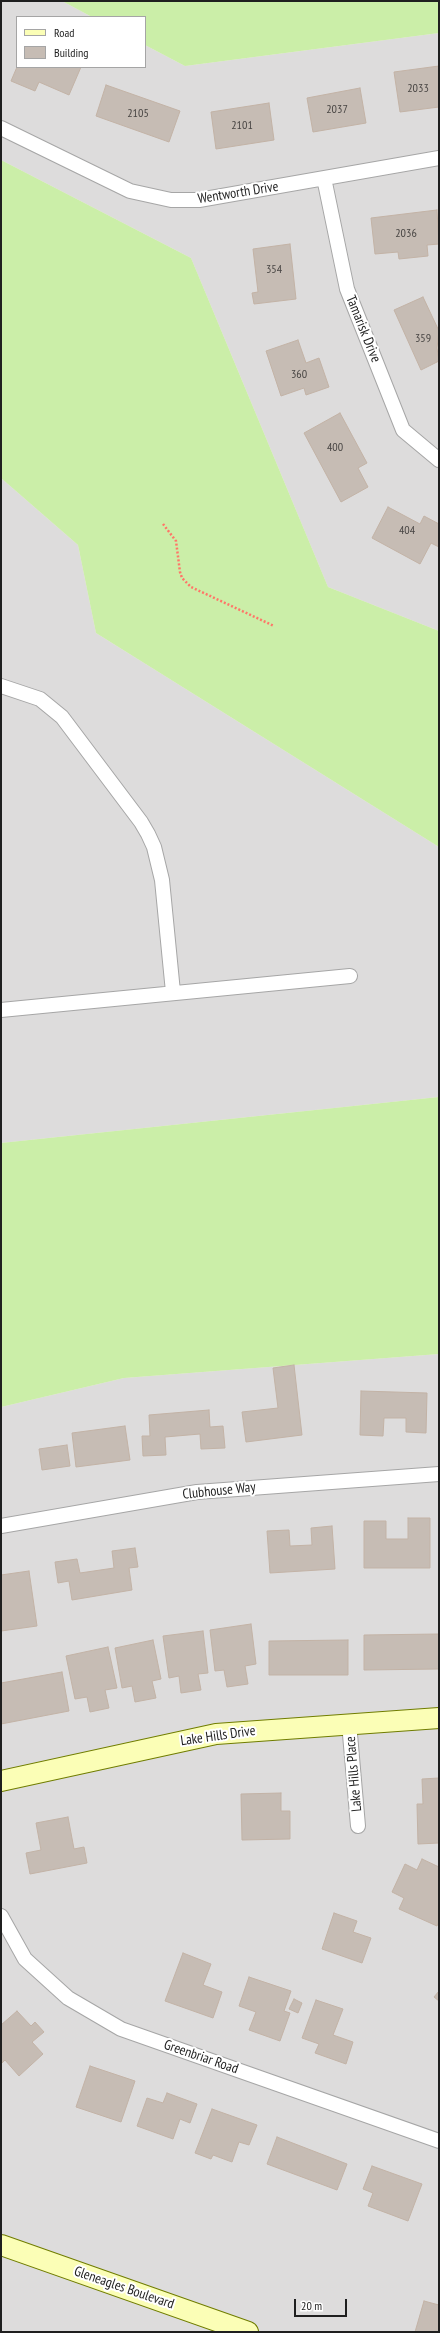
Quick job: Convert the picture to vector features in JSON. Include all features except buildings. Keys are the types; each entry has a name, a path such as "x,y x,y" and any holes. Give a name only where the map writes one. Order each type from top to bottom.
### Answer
{"street":[{"name":"Wentworth Drive","path":"1,128 130,191 171,200 199,200 439,158"},
{"name":"Tamarisk Drive","path":"324,178 347,289 403,430 439,460"},
{"path":"1,686 40,699 62,717 136,815 148,834 154,846 162,880 173,992"},
{"path":"1,1010 173,992 350,976"},
{"name":"Clubhouse Way","path":"1,1526 197,1492 439,1474"},
{"name":"Lake Hills Drive","path":"1,1780 216,1734 349,1723 439,1718"},
{"name":"Lake Hills Place","path":"349,1723 358,1826"},
{"name":"Greenbriar Road","path":"1,1916 25,1959 68,1998 121,2029 439,2141"},
{"name":"Gleneagles Boulevard","path":"1,2245 248,2332"}],"path":[{"path":"162,524 176,541 180,572 182,578 191,587 274,626"}],"shaded area":[{"path":"1,1 62,1 90,16 16,16 16,68 146,68 146,46 185,66 439,33 439,631 328,587 191,258 1,160"},
{"path":"1,478 78,545 96,633 439,847 439,1097 1,1143"},
{"path":"439,1354 439,2332 1,2332 1,1407 124,1378"}],"green space":[{"path":"62,1 439,1 439,33 185,66 146,46 146,16 90,16"},
{"path":"1,160 191,258 328,587 439,631 439,847 96,633 78,545 1,478"},
{"path":"439,1097 439,1354 124,1378 1,1407 1,1143"}]}
